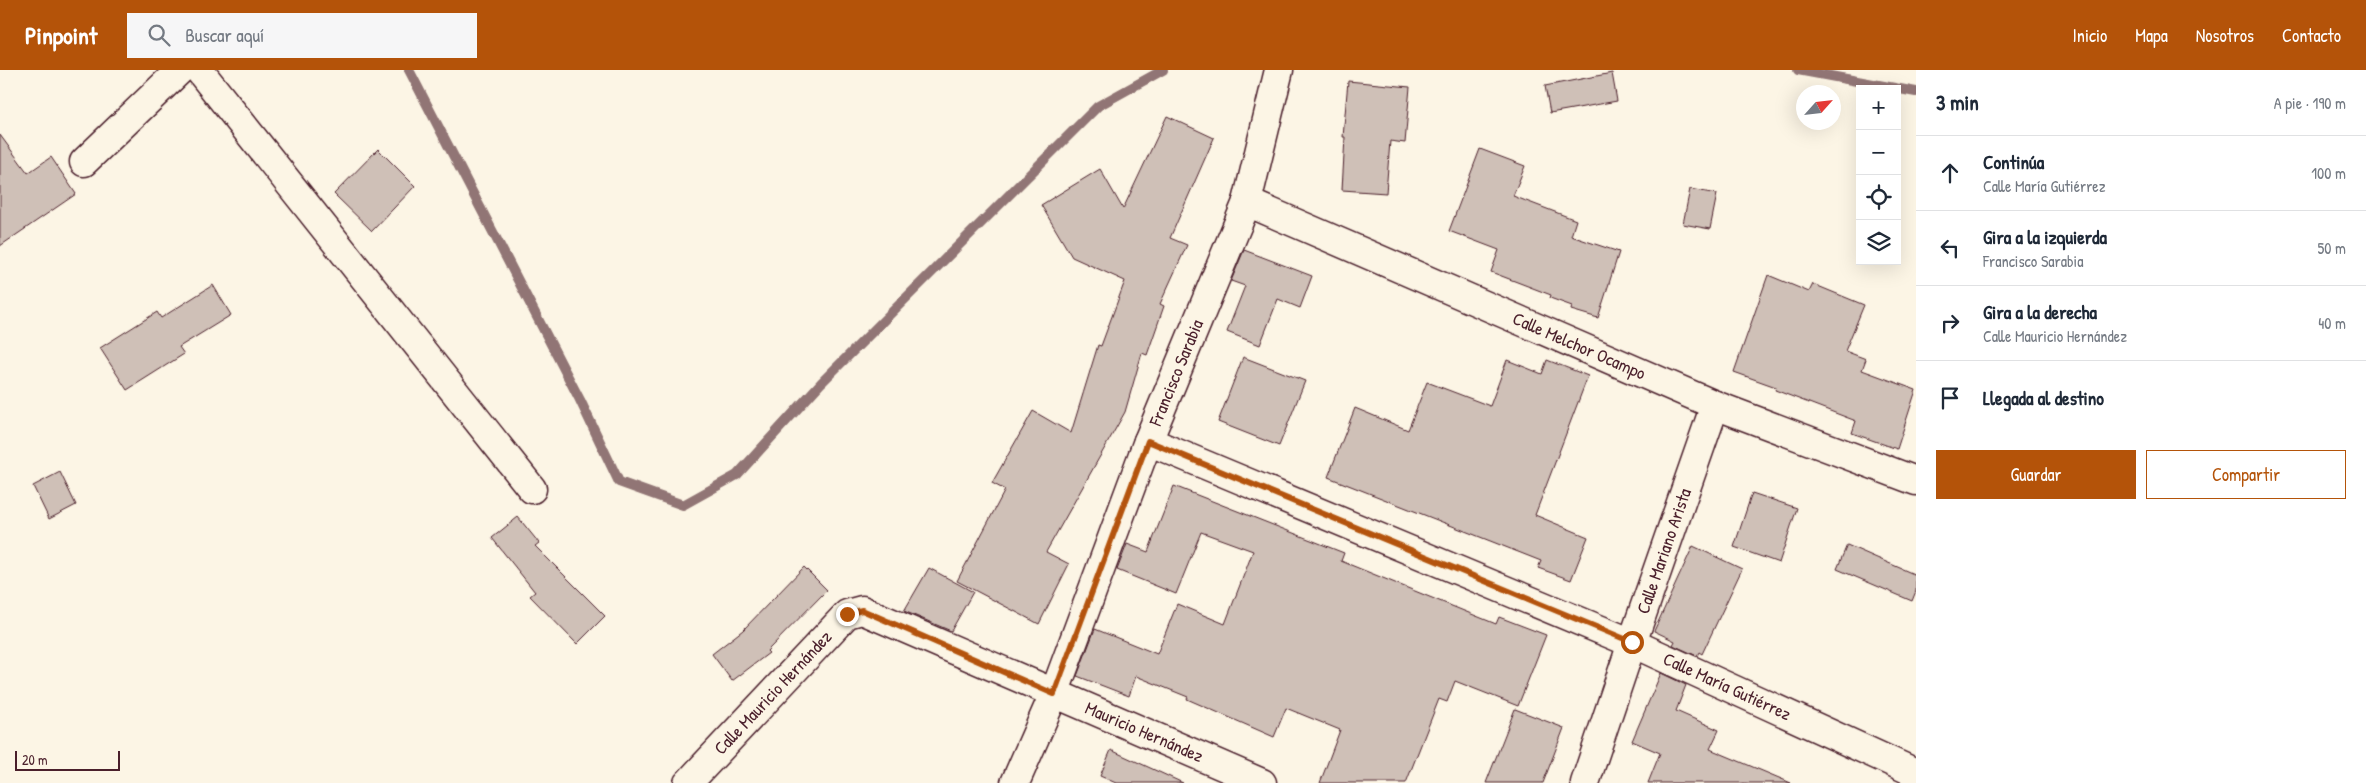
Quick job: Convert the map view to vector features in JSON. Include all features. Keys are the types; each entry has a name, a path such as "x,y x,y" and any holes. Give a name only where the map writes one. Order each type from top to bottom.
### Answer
{"street":[{"path":"84,162 180,70"},
{"path":"200,70 532,489"},
{"name":"Francisco Sarabia","path":"1015,783 1054,694 1148,441 1247,202 1279,70"},
{"name":"Calle Melchor Ocampo","path":"1247,202 1715,405 1916,481"},
{"name":"Calle Mariano Arista","path":"1585,783 1715,405"},
{"name":"Calle María Gutiérrez","path":"1148,441 1632,642 1916,773"},
{"name":"Calle Mauricio Hernández","path":"688,783 847,614 862,610 1054,694"},
{"name":"Mauricio Hernández","path":"1054,694 1262,783"}],"building":[{"path":"1612,73 1617,101 1550,113 1545,86"},
{"path":"1348,81 1410,87 1405,143 1390,141 1386,193 1342,190 1345,137 1343,137"},
{"path":"1167,116 1214,138 1170,238 1187,245 1160,304 1164,306 1147,355 1142,353 1125,412 1046,552 1069,564 1039,624 957,581 1005,490 992,483 1033,411 1071,433 1098,345 1101,346 1125,281 1072,257 1041,205 1100,169 1123,209"},
{"path":"0,135 28,173 51,157 76,194 0,246"},
{"path":"378,149 415,186 372,231 334,194"},
{"path":"1480,149 1525,166 1513,196 1576,220 1571,236 1619,252 1598,318 1571,310 1572,306 1550,298 1551,295 1491,272 1499,250 1449,231"},
{"path":"1690,189 1717,194 1710,229 1683,224"},
{"path":"1244,250 1312,276 1300,308 1278,299 1260,345 1227,332 1245,286 1231,281"},
{"path":"1768,275 1809,292 1813,284 1864,305 1845,351 1866,359 1862,370 1916,390 1897,449 1852,433 1856,421 1775,390 1776,387 1734,372"},
{"path":"213,285 231,315 179,347 184,354 127,390 100,348 157,312 161,318"},
{"path":"1243,357 1305,381 1279,446 1218,422"},
{"path":"1507,360 1542,374 1547,360 1588,376 1535,515 1588,537 1571,580 1538,568 1541,561 1328,477 1355,408 1408,430 1427,382 1490,406"},
{"path":"60,472 76,505 49,519 33,486"},
{"path":"1174,486 1344,553 1341,561 1496,624 1499,617 1546,635 1518,706 1455,681 1447,702 1439,699 1406,783 1320,783 1340,730 1286,708 1274,737 1187,699 1188,697 1136,676 1129,696 1077,676 1095,629 1157,654 1177,604 1225,624 1253,551 1201,532 1176,594 1117,570 1127,544 1148,552"},
{"path":"1752,493 1797,508 1779,563 1734,547"},
{"path":"518,517 539,543 535,546 605,616 577,644 530,596 535,592 492,538"},
{"path":"1847,545 1916,575 1916,591 1912,601 1837,569"},
{"path":"1693,546 1742,569 1702,654 1699,652 1697,656 1673,645 1675,641 1654,631"},
{"path":"804,567 827,590 767,651 769,653 732,681 712,654 743,630"},
{"path":"929,568 973,592 951,631 904,611"},
{"path":"1661,673 1686,685 1676,711 1719,730 1710,749 1791,783 1648,783 1660,753 1632,741"},
{"path":"1515,709 1564,728 1543,783 1486,783"},
{"path":"1111,750 1183,783 1116,783 1100,776"}],"waterway":[{"path":"409,70 580,400 619,482 683,505 737,475 821,383 1098,106 1163,70"},
{"path":"1798,70 1916,92"}],"route":[{"path":"847,614 862,610 1054,694 1148,441 1632,642"}]}
